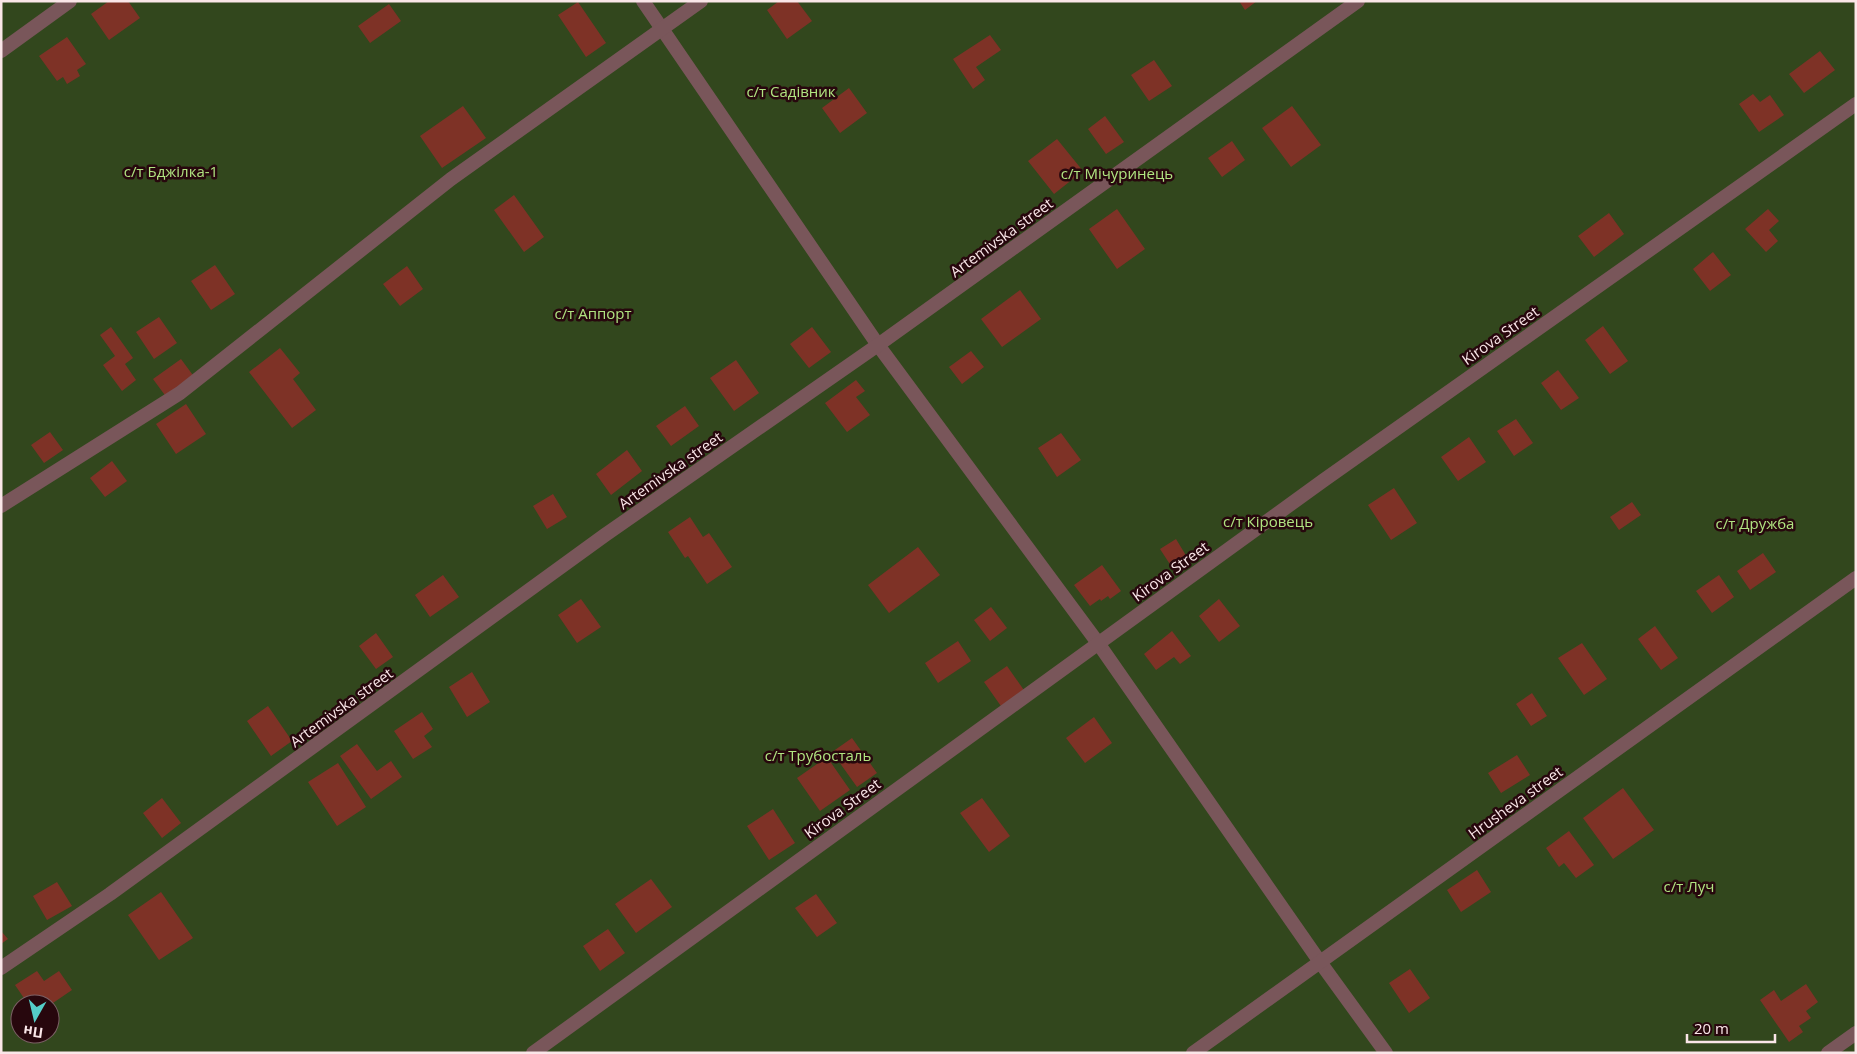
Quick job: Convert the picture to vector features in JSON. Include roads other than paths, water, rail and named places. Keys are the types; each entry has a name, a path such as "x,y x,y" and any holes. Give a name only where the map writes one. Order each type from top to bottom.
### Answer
{"street":[{"path":"1,51 70,1"},
{"path":"643,1 878,344 1098,643 1320,962 1386,1053"},
{"path":"1,506 180,393 452,179 701,1"},
{"name":"Artemivska street","path":"1,968 110,894 606,535 878,344 1358,1"},
{"name":"Kirova Street","path":"533,1053 1316,486 1856,104"},
{"name":"Hrusheva street","path":"1193,1053 1856,578"},
{"path":"1828,1053 1856,1033"}],"park label":[{"name":"с/т Садівник","path":"791,91"},
{"name":"с/т Бджілка-1","path":"171,171"},
{"name":"с/т Мічуринець","path":"1117,173"},
{"name":"с/т Аппорт","path":"593,313"},
{"name":"с/т Кіровець","path":"1268,521"},
{"name":"с/т Дружба","path":"1755,523"},
{"name":"с/т Трубосталь","path":"818,755"},
{"name":"с/т Луч","path":"1689,886"}]}
